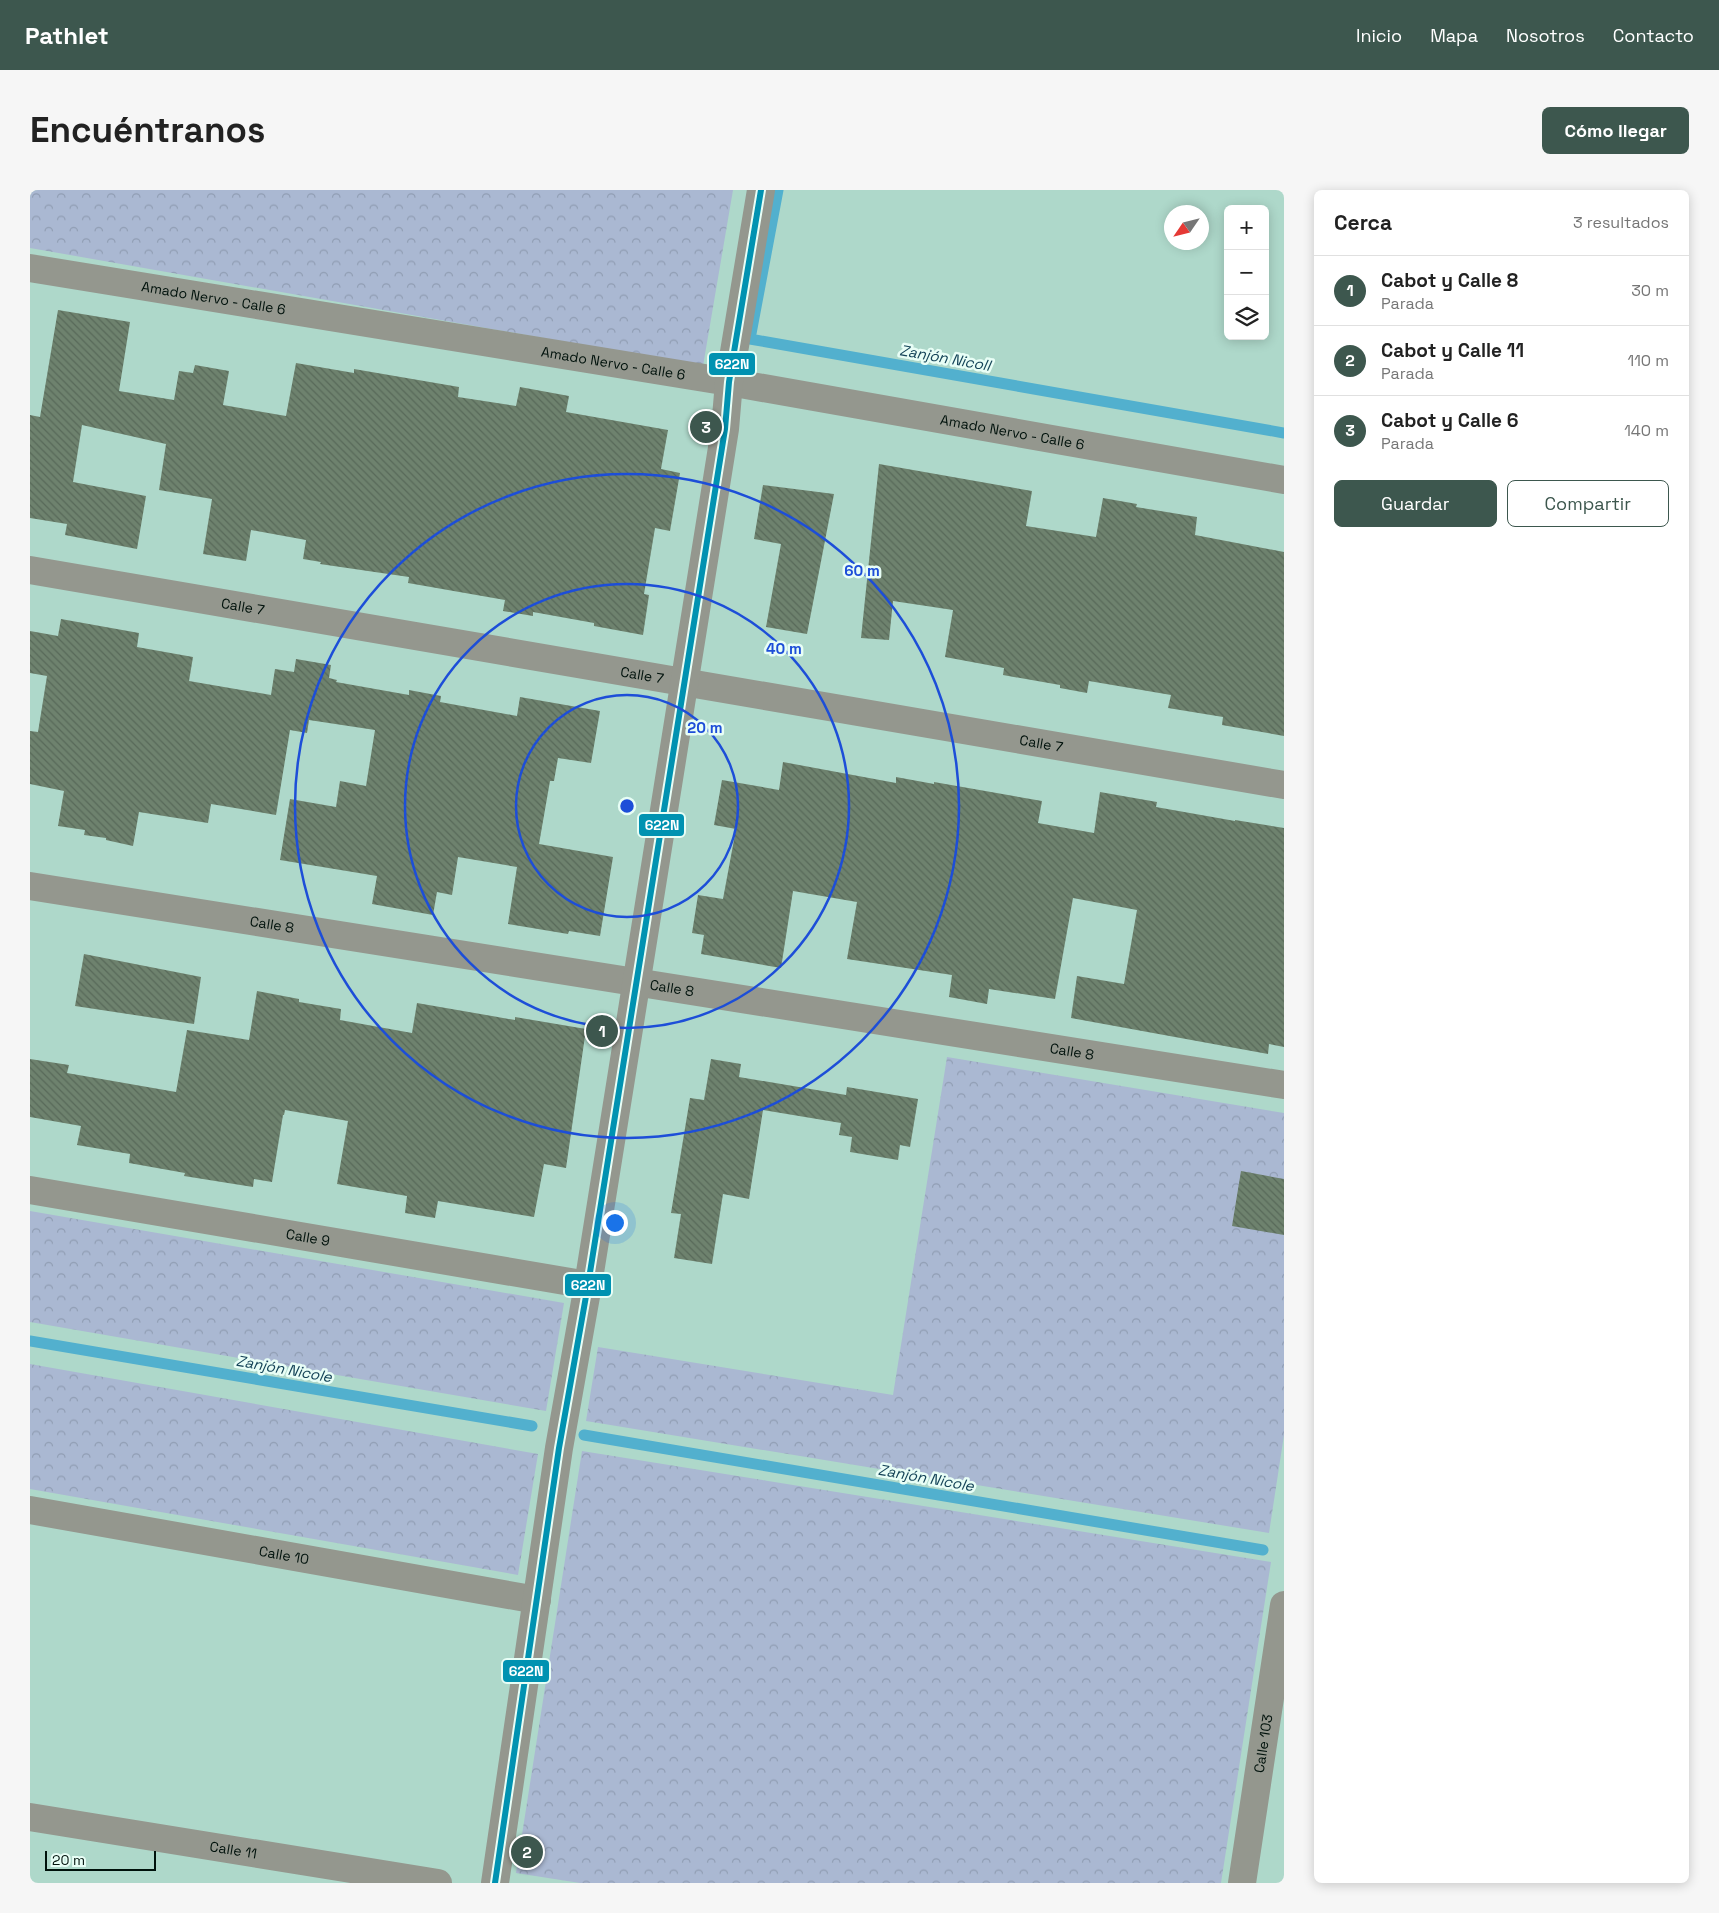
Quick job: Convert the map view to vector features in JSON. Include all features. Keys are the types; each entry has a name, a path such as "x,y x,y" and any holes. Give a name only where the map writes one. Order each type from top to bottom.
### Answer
{"street":[{"path":"495,1883 560,1448 588,1285 725,429 729,382 761,190"},
{"name":"Amado Nervo - Calle 6","path":"30,268 729,382 1284,480"},
{"name":"Calle 7","path":"30,570 1284,785"},
{"name":"Calle 8","path":"30,886 1284,1085"},
{"name":"Calle 9","path":"30,1190 588,1285"},
{"name":"Calle 10","path":"30,1510 537,1600"},
{"name":"Calle 103","path":"1242,1883 1275,1716 1284,1605"},
{"name":"Calle 11","path":"30,1817 438,1883"}],"green space":[{"path":"30,190 733,190 703,366 30,248"},
{"path":"947,1057 1284,1113 1284,1435 1269,1533 586,1421 598,1347 893,1395"},
{"path":"30,1211 564,1303 546,1411 30,1322"},
{"path":"30,1364 538,1454 518,1575 30,1489"},
{"path":"582,1451 1271,1562 1221,1883 580,1883 516,1873"}],"building":[{"path":"58,310 130,322 119,391 174,400 179,371 193,373 195,365 229,371 223,405 286,416 296,363 354,373 354,369 459,387 458,397 516,406 520,387 569,396 566,412 668,430 661,469 680,473 670,531 655,528 644,594 649,595 643,635 594,626 594,623 533,612 533,616 503,611 505,600 408,583 409,577 320,564 321,562 303,559 306,540 251,530 246,561 203,554 212,499 159,490 166,444 82,425 73,482 146,496 137,549 65,535 67,524 30,518 30,415 40,417"},
{"path":"879,464 1032,491 1026,526 1096,537 1103,498 1137,504 1136,507 1197,517 1195,535 1284,552 1284,736 1222,725 1223,717 1168,708 1171,695 1089,681 1087,693 1060,688 1060,685 1003,675 1004,668 945,657 953,610 893,601 889,640 861,638"},
{"path":"763,485 834,494 807,634 766,627 781,544 754,539"},
{"path":"61,619 139,633 137,647 193,657 189,681 271,695 275,669 294,672 296,659 331,665 329,678 337,680 336,682 409,695 409,690 441,696 440,702 517,716 520,697 600,711 591,763 558,758 554,781 550,781 539,844 613,857 600,936 569,931 568,934 508,924 517,867 458,857 452,895 437,892 433,915 372,904 377,876 280,860 290,799 336,807 340,781 366,786 375,730 309,720 307,733 290,730 276,815 211,804 208,823 139,812 133,846 106,840 106,838 84,835 85,830 58,826 64,791 30,784 30,731 38,732 47,676 30,673 30,631 58,636"},
{"path":"783,762 896,783 896,777 1042,801 1038,823 1094,833 1100,792 1157,802 1156,807 1284,828 1284,1047 1269,1044 1268,1054 1071,1018 1077,976 1124,984 1137,910 1073,898 1055,999 989,989 987,1004 949,997 952,975 847,959 857,902 793,891 781,968 701,954 704,935 692,933 698,895 723,899 736,829 714,825 722,780 779,790"},
{"path":"84,954 201,977 194,1024 75,1006"},
{"path":"257,991 299,999 299,1002 341,1009 340,1020 412,1033 417,1003 515,1020 515,1017 586,1029 566,1168 544,1164 534,1217 438,1201 435,1218 405,1213 407,1196 337,1184 348,1121 285,1110 272,1182 254,1179 253,1187 184,1176 185,1173 129,1163 130,1154 77,1145 81,1126 30,1117 30,1059 69,1065 67,1073 176,1092 187,1030 249,1040"},
{"path":"711,1059 741,1064 739,1077 846,1095 847,1087 918,1099 910,1147 900,1145 898,1160 850,1152 852,1137 839,1135 841,1123 763,1110 749,1199 723,1194 712,1264 674,1258 681,1214 671,1213 690,1098 704,1100"},
{"path":"1241,1171 1284,1179 1284,1235 1232,1226"}],"waterway":[{"name":"Zanjón Nicoll","path":"778,190 750,339 1284,433"},
{"name":"Zanjón Nicole","path":"30,1341 532,1426"},
{"name":"Zanjón Nicole","path":"584,1435 1263,1550"}],"transit line":[{"name":"622N","path":"495,1883 559,1448 588,1285 725,429 729,382 761,190"}],"place":[{"name":"Cabot y Calle 6","path":"706,427"},
{"name":"Cabot y Calle 8","path":"602,1031"},
{"name":"Cabot y Calle 11","path":"527,1852"}]}
